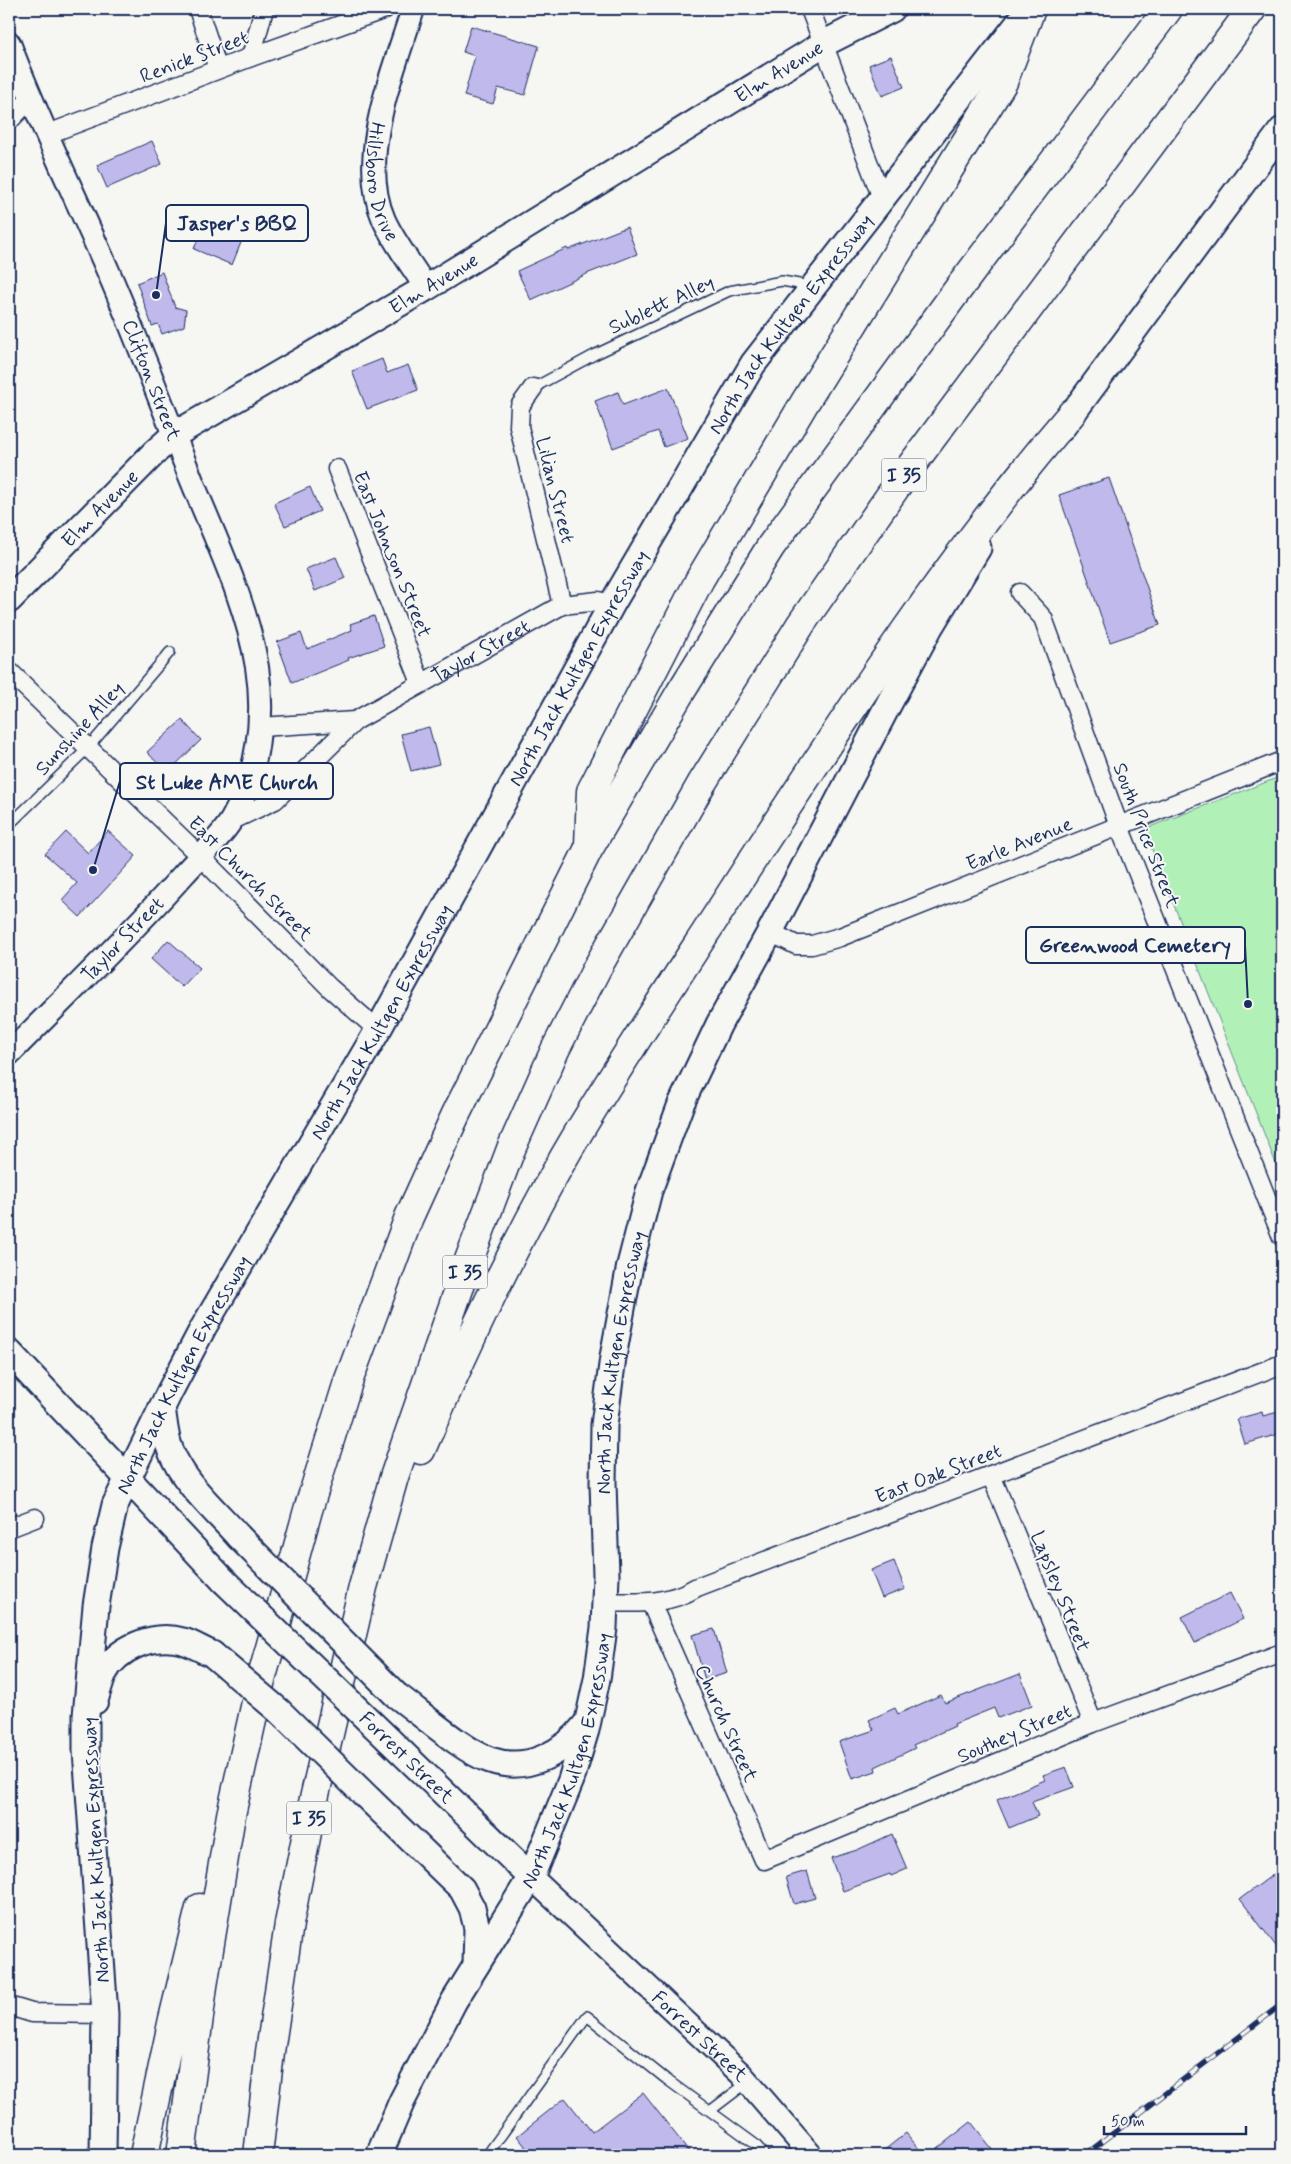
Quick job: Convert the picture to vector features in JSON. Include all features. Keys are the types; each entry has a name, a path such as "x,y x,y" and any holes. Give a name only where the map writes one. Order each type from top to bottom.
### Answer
{"highway":[{"path":"588,850 591,791 696,588 810,394 1003,82 1030,9"},
{"path":"181,2155 203,1986 231,1815 260,1684 311,1501 348,1382 409,1217 472,1080 588,850 680,693 771,546 956,292 1168,9"},
{"name":"I 35","path":"258,2155 270,2052 310,1812 362,1587 398,1468 469,1260 511,1149 555,1050 597,968 702,783 801,624 905,474 1252,9"},
{"path":"362,1587 448,1388 505,1265 580,1131 782,816 929,596 1007,490 1072,414"},
{"path":"144,2155 192,1939 217,1845 242,1767"}],"main road":[{"name":"Elm Avenue","path":"9,600 155,452 174,436 426,288 824,44 892,9"},
{"name":"North Jack Kultgen Expressway","path":"103,2155 105,2014 86,1730 96,1606 105,1548 115,1506 127,1477 203,1328 378,1030 612,604 753,364 1030,9"},
{"name":"North Jack Kultgen Expressway","path":"379,2155 402,2101 454,2001 531,1877 571,1780 588,1721 598,1671 606,1602 603,1483 604,1425 613,1357 630,1265 649,1191 681,1104 719,1024 770,932 930,628 975,553 1072,414 1282,130"},
{"name":"Forrest Street","path":"9,1352 224,1581 531,1877"},
{"path":"162,1407 169,1448 179,1467 193,1486 239,1537 396,1694 463,1745 490,1760 511,1764 527,1762 548,1757 575,1739 588,1721"},
{"path":"86,1730 104,1674 119,1655 141,1642 162,1638 183,1641 212,1654 279,1711 462,1889 472,1908 477,1928 476,1965"}],"street":[{"path":"198,9 218,69"},
{"path":"251,57 264,9"},
{"name":"Renick Street","path":"48,134 218,69 385,9"},
{"name":"Hillsboro Drive","path":"413,9 385,100 375,149 374,175 377,199 384,219 395,242 407,256 426,288"},
{"path":"810,9 882,198"},
{"name":"Clifton Street","path":"9,43 30,99 48,134 110,276 233,583 251,638 257,667 260,728"},
{"path":"9,120 30,99"},
{"name":"Lilian Street","path":"533,388 520,406 519,427 562,605"},
{"name":"East Johnson Street","path":"337,469 421,682"},
{"name":"South Price Street","path":"1020,593 1043,618 1119,826 1282,1237"},
{"name":"Taylor Street","path":"231,821 276,800 355,722 421,682 562,605 598,601 612,604"},
{"name":"East Church Street","path":"9,671 200,856 330,988 378,1030"},
{"name":"Taylor Street","path":"9,1054 155,907 231,821 242,797 254,761 260,728 355,722"},
{"name":"Earle Avenue","path":"770,932 796,945 812,945 840,937 1282,761"},
{"name":"East Oak Street","path":"606,1602 651,1603 686,1594 697,1587 1282,1364"},
{"name":"Lapsley Street","path":"990,1475 1093,1723"},
{"path":"9,1528 35,1518"},
{"name":"Church Street","path":"651,1603 764,1860"},
{"name":"Southey Street","path":"764,1860 1093,1723 1282,1653"},
{"name":"Forrest Street","path":"531,1877 748,2082 811,2155"},
{"path":"9,2006 32,2012 105,2014"}],"lane":[{"name":"Sublett Alley","path":"533,388 594,356 729,291 782,281 812,287"},
{"name":"Sunshine Alley","path":"9,825 88,748 170,652"},
{"path":"487,2155 587,2016 755,2144 765,2155"},
{"path":"710,2111 748,2082"}],"green space":[{"path":"1282,776 1282,1179 1144,829"}],"building":[{"path":"471,26 539,46 525,95 498,88 493,104 464,96 475,56 463,52"},
{"path":"891,56 904,87 882,96 869,65"},
{"path":"152,141 162,164 107,188 97,165"},
{"path":"204,224 242,240 232,265 194,249"},
{"path":"627,227 637,254 589,273 531,300 517,271 567,248 568,250"},
{"path":"162,272 175,307 186,310 184,326 162,334 158,324 152,326 137,283"},
{"path":"382,359 387,373 408,365 418,390 367,409 352,371"},
{"path":"668,388 688,438 664,447 658,431 613,448 595,401 618,392 623,405"},
{"path":"1109,478 1160,625 1110,642 1059,495"},
{"path":"310,487 320,511 285,526 274,503"},
{"path":"336,557 345,578 315,591 306,569"},
{"path":"374,616 384,646 348,658 349,660 292,683 277,642 301,633 307,649 352,630 350,624"},
{"path":"182,720 201,740 167,773 147,752"},
{"path":"429,727 439,764 411,771 401,734"},
{"path":"108,831 136,856 80,917 62,900 77,883 45,854 66,832 88,853"},
{"path":"168,940 200,968 182,987 151,959"},
{"path":"1282,1411 1282,1433 1245,1444 1237,1419 1262,1412 1263,1416"},
{"path":"894,1561 905,1589 882,1598 871,1570"},
{"path":"1230,1593 1243,1619 1195,1643 1182,1617"},
{"path":"714,1629 727,1673 705,1680 692,1635"},
{"path":"1020,1674 1032,1705 998,1718 994,1708 954,1724 955,1726 913,1745 915,1748 875,1767 876,1771 852,1779 839,1742 874,1730 869,1720 895,1708 898,1714 941,1695 945,1703"},
{"path":"1066,1767 1074,1787 1032,1802 1038,1816 1009,1828 997,1800 1045,1780 1043,1775"},
{"path":"892,1834 907,1869 843,1891 831,1858 857,1850"},
{"path":"1282,1868 1282,1954 1240,1899"},
{"path":"807,1871 815,1898 794,1904 786,1877"},
{"path":"643,2093 692,2155 532,2155 517,2136 565,2098 592,2132"},
{"path":"971,2122 997,2155 929,2155"},
{"path":"906,2133 924,2155 878,2155"}],"railway":[{"path":"1085,2155 1282,2004"}],"place":[{"name":"Jasper's BBQ","path":"156,295"},
{"name":"St Luke AME Church","path":"93,870"},
{"name":"Greenwood Cemetery","path":"1248,1004"}]}
